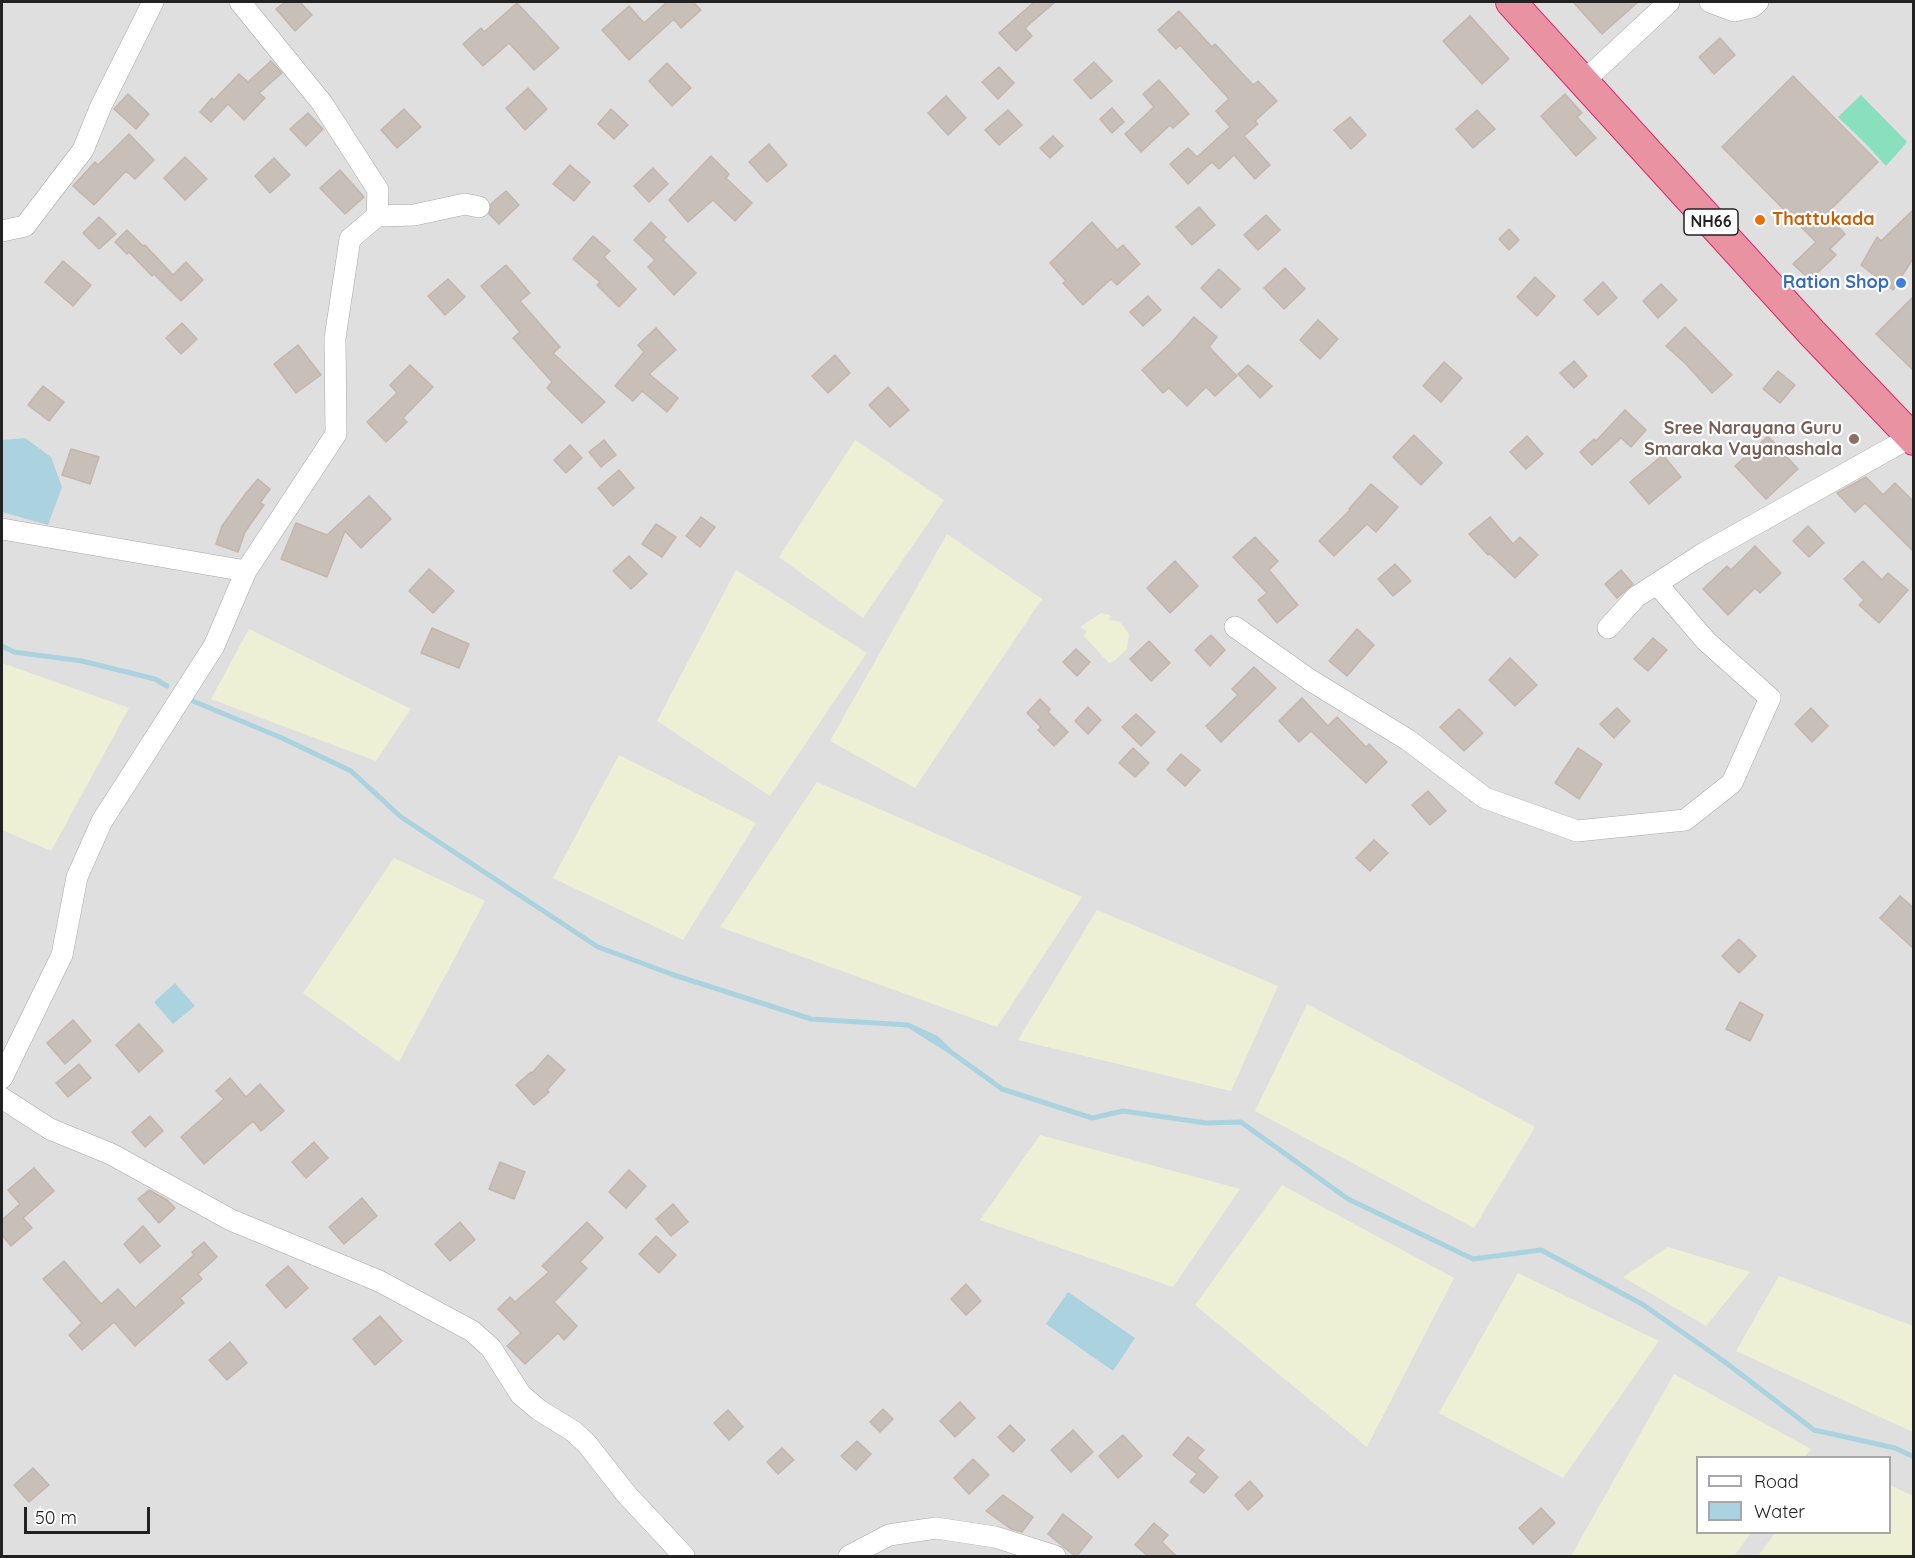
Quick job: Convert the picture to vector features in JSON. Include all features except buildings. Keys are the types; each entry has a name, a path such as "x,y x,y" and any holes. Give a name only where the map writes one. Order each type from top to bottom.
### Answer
{"highway":[{"name":"NH66","path":"1511,2 1812,333 1912,438"}],"street":[{"path":"2,231 25,226 82,150 101,106 153,2"},
{"path":"240,2 322,103 378,190 377,216"},
{"path":"1584,81 1669,2"},
{"path":"1710,2 1734,11 1752,7 1758,2"},
{"path":"2,1078 62,955 77,878 102,821 214,646 246,571 336,434 335,338 350,239 377,216 414,215 465,204 479,207"},
{"path":"1608,628 1636,597 1704,553 1912,438"},
{"path":"2,529 246,571"},
{"path":"1235,627 1310,680 1408,740 1485,798 1577,831 1685,820 1732,783 1770,698 1706,641 1657,584"},
{"path":"2,1098 50,1129 111,1154 231,1220 379,1281 472,1331 490,1348 520,1395 573,1431 587,1444 627,1495 684,1557"},
{"path":"849,1557 889,1535 936,1528 995,1537 1055,1557"}],"shaded area":[{"path":"2,2 1913,2 1913,1556 2,1556"}],"green space":[{"path":"1861,95 1907,142 1886,166 1838,117"},
{"path":"855,440 944,500 863,618 779,557"},
{"path":"947,534 1042,599 915,788 830,741"},
{"path":"736,570 867,653 770,796 657,721"},
{"path":"1101,613 1110,615 1109,620 1119,621 1129,634 1127,649 1109,663 1084,636 1087,631 1080,627"},
{"path":"249,629 411,709 376,761 211,699"},
{"path":"2,663 129,708 51,851 2,830"},
{"path":"619,755 756,823 683,940 553,878"},
{"path":"817,782 1082,897 997,1027 720,927"},
{"path":"394,858 485,901 399,1062 303,993"},
{"path":"1097,910 1278,986 1231,1091 1018,1040"},
{"path":"1307,1004 1535,1127 1474,1228 1255,1111"},
{"path":"1040,1135 1240,1189 1173,1287 980,1220"},
{"path":"1282,1185 1454,1278 1367,1447 1195,1305"},
{"path":"1668,1247 1750,1272 1706,1326 1623,1277"},
{"path":"1518,1273 1659,1341 1563,1478 1439,1413"},
{"path":"1779,1276 1913,1326 1913,1432 1736,1351"},
{"path":"1674,1374 1811,1449 1806,1456 1696,1456 1696,1534 1750,1534 1734,1556 1571,1556"},
{"path":"1891,1485 1913,1496 1913,1556 1758,1556 1774,1534 1891,1534"}],"water":[{"path":"25,438 51,457 62,487 48,525 2,512 2,440"},
{"path":"175,983 195,1006 173,1024 154,1002"},
{"path":"1068,1292 1135,1338 1113,1371 1046,1324"}],"waterway":[{"path":"2,646 14,652 82,661 155,679 167,686"},
{"path":"193,701 282,738 351,771 401,817 598,947 674,975 811,1019 908,1025 936,1038 951,1052 908,1025"},
{"path":"951,1052 1002,1089 1092,1118 1123,1111 1206,1123 1241,1122 1348,1199 1473,1259 1541,1250 1642,1304 1725,1362 1814,1430 1895,1448 1914,1457"}],"place":[{"name":"Thattukada","path":"1760,220"},
{"name":"Ration Shop","path":"1901,283"},
{"name":"Sree Narayana Guru Smaraka Vayanashala","path":"1854,439"}]}
